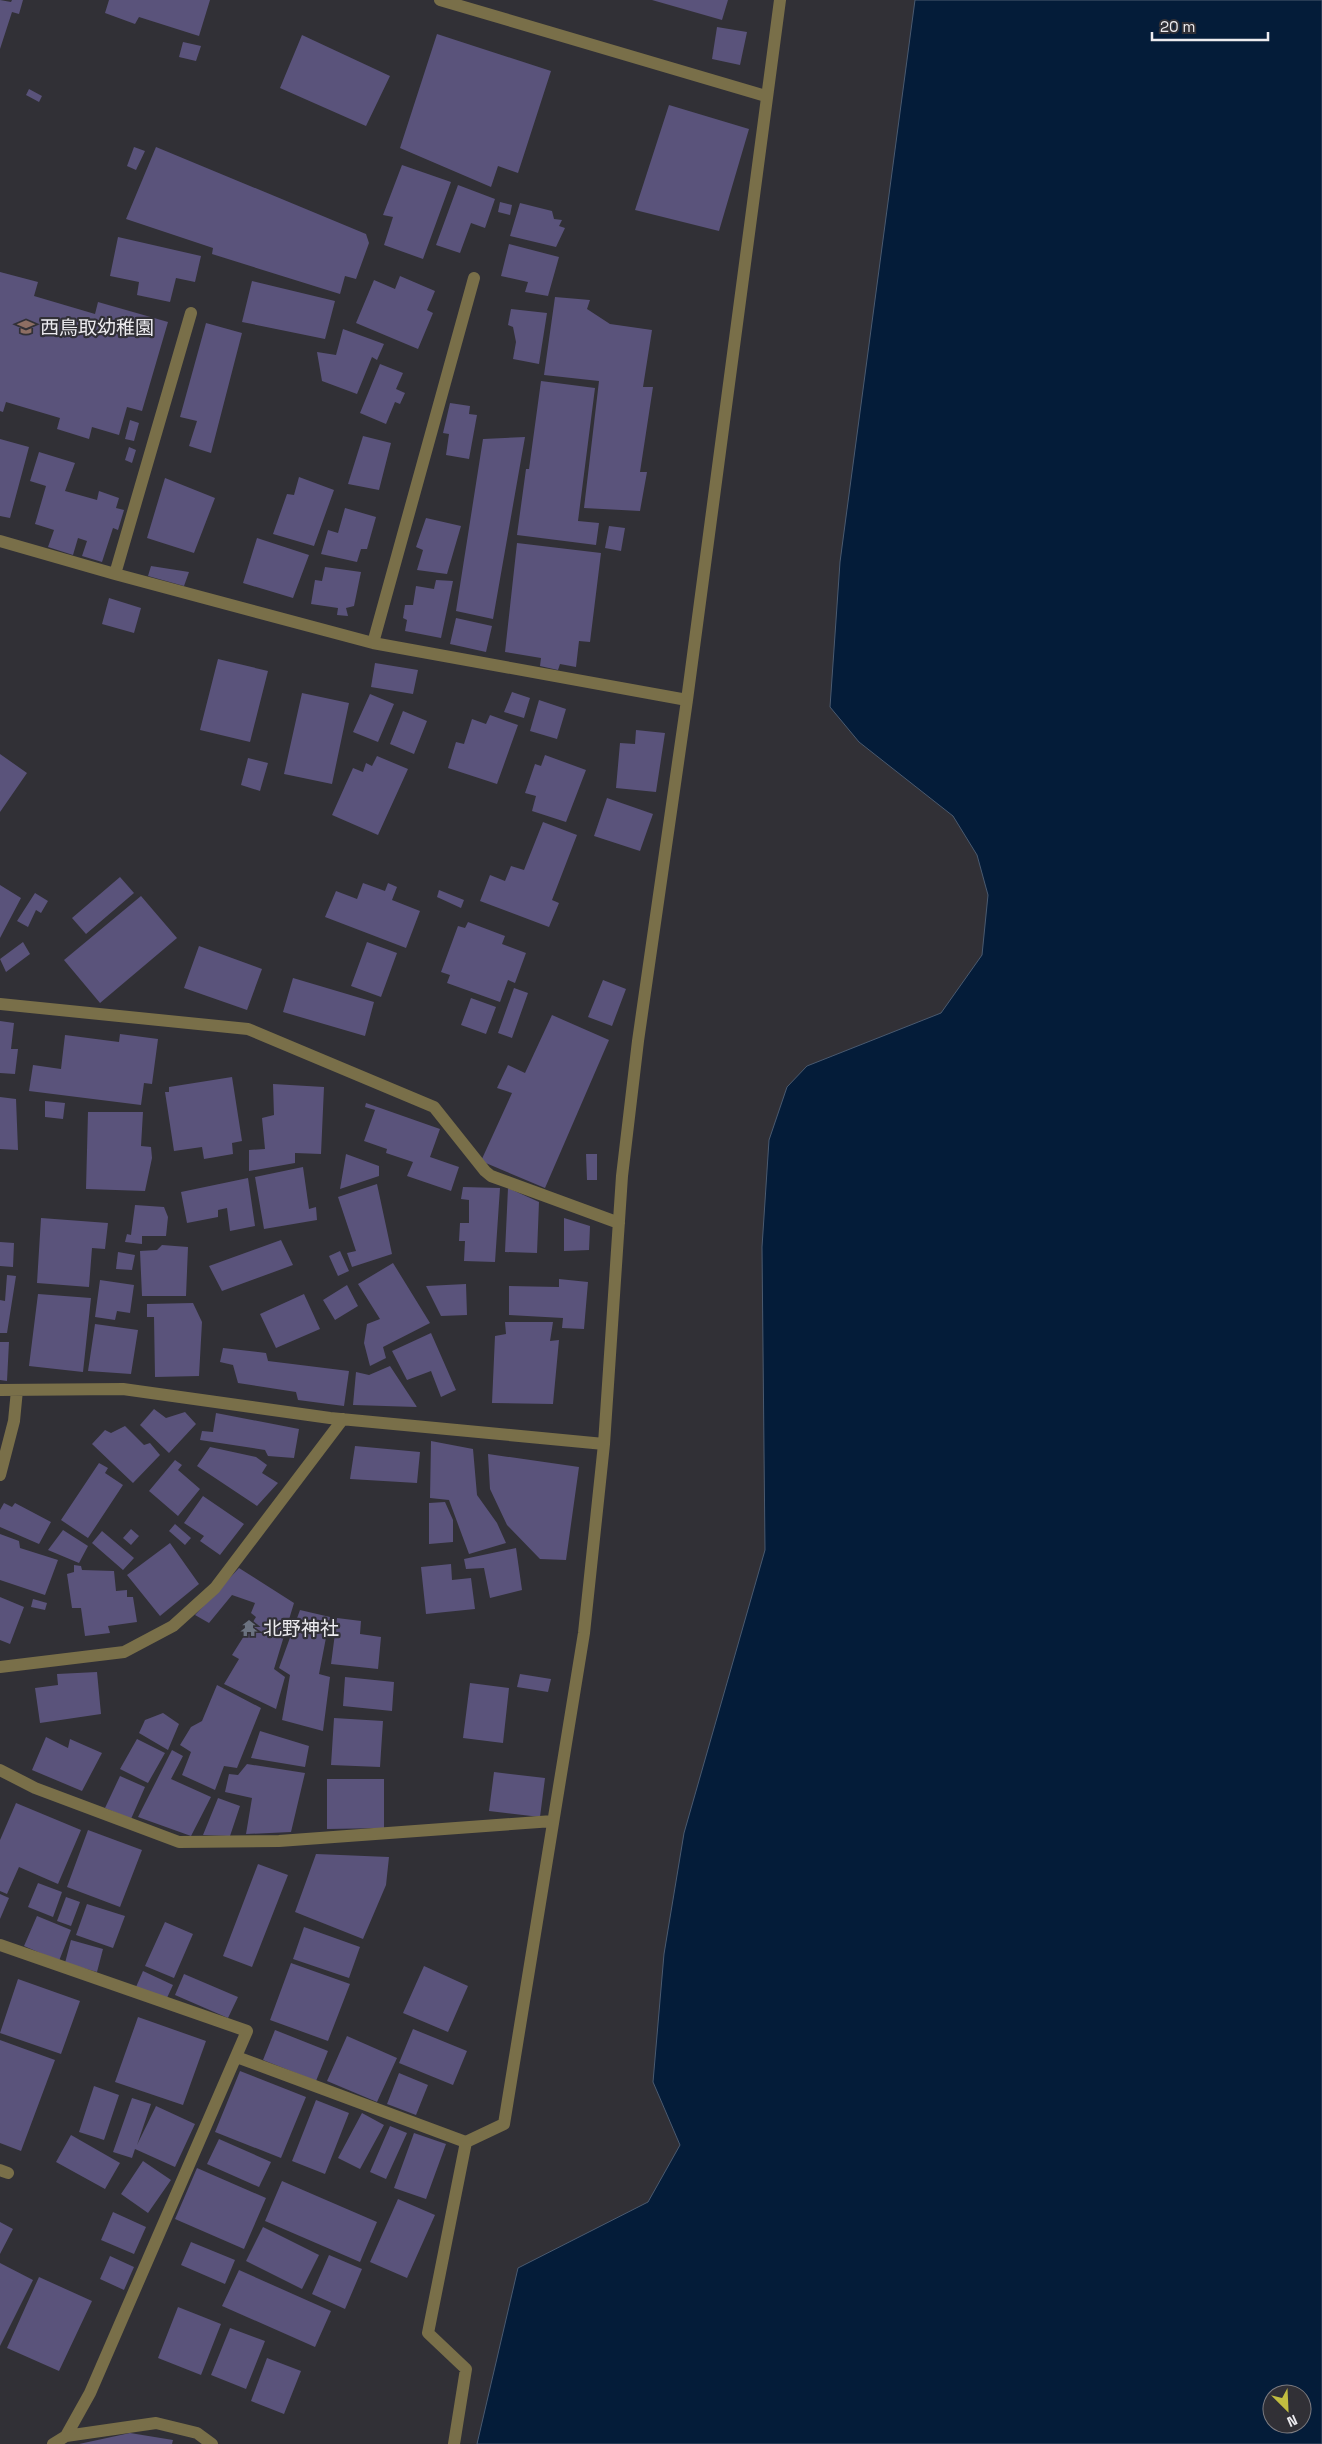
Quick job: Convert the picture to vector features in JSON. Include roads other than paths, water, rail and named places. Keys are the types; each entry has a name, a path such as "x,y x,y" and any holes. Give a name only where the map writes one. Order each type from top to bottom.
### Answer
{"street":[{"path":"440,0 766,96"},
{"path":"238,2057 466,2142 504,2124 584,1633 604,1444 622,1176 638,1041 687,700 780,0"},
{"path":"373,642 474,278"},
{"path":"115,574 192,313"},
{"path":"0,541 115,574 373,642 687,700"},
{"path":"0,1004 248,1029 434,1107 484,1172 619,1224"},
{"path":"0,1390 123,1389 343,1419 604,1444"},
{"path":"0,1475 14,1421 17,1390"},
{"path":"0,1667 124,1652 173,1626 215,1588 343,1419"},
{"path":"0,1770 35,1788 179,1842 279,1841 553,1821"},
{"path":"0,1945 247,2031 238,2057 90,2393 66,2436"},
{"path":"454,2444 466,2370 428,2333 466,2142"},
{"path":"53,2444 66,2436 156,2424 197,2433 212,2444"}],"water":[{"path":"915,0 1322,0 1322,2444 477,2444 518,2268 648,2202 680,2145 653,2082 664,1954 684,1833 765,1550 762,1247 769,1140 787,1087 807,1066 941,1013 982,955 988,895 977,855 953,816 859,742 830,707 840,562"}],"place":[{"name":"西鳥取幼稚園","path":"26,327"},
{"name":"北野神社","path":"249,1628"}]}
